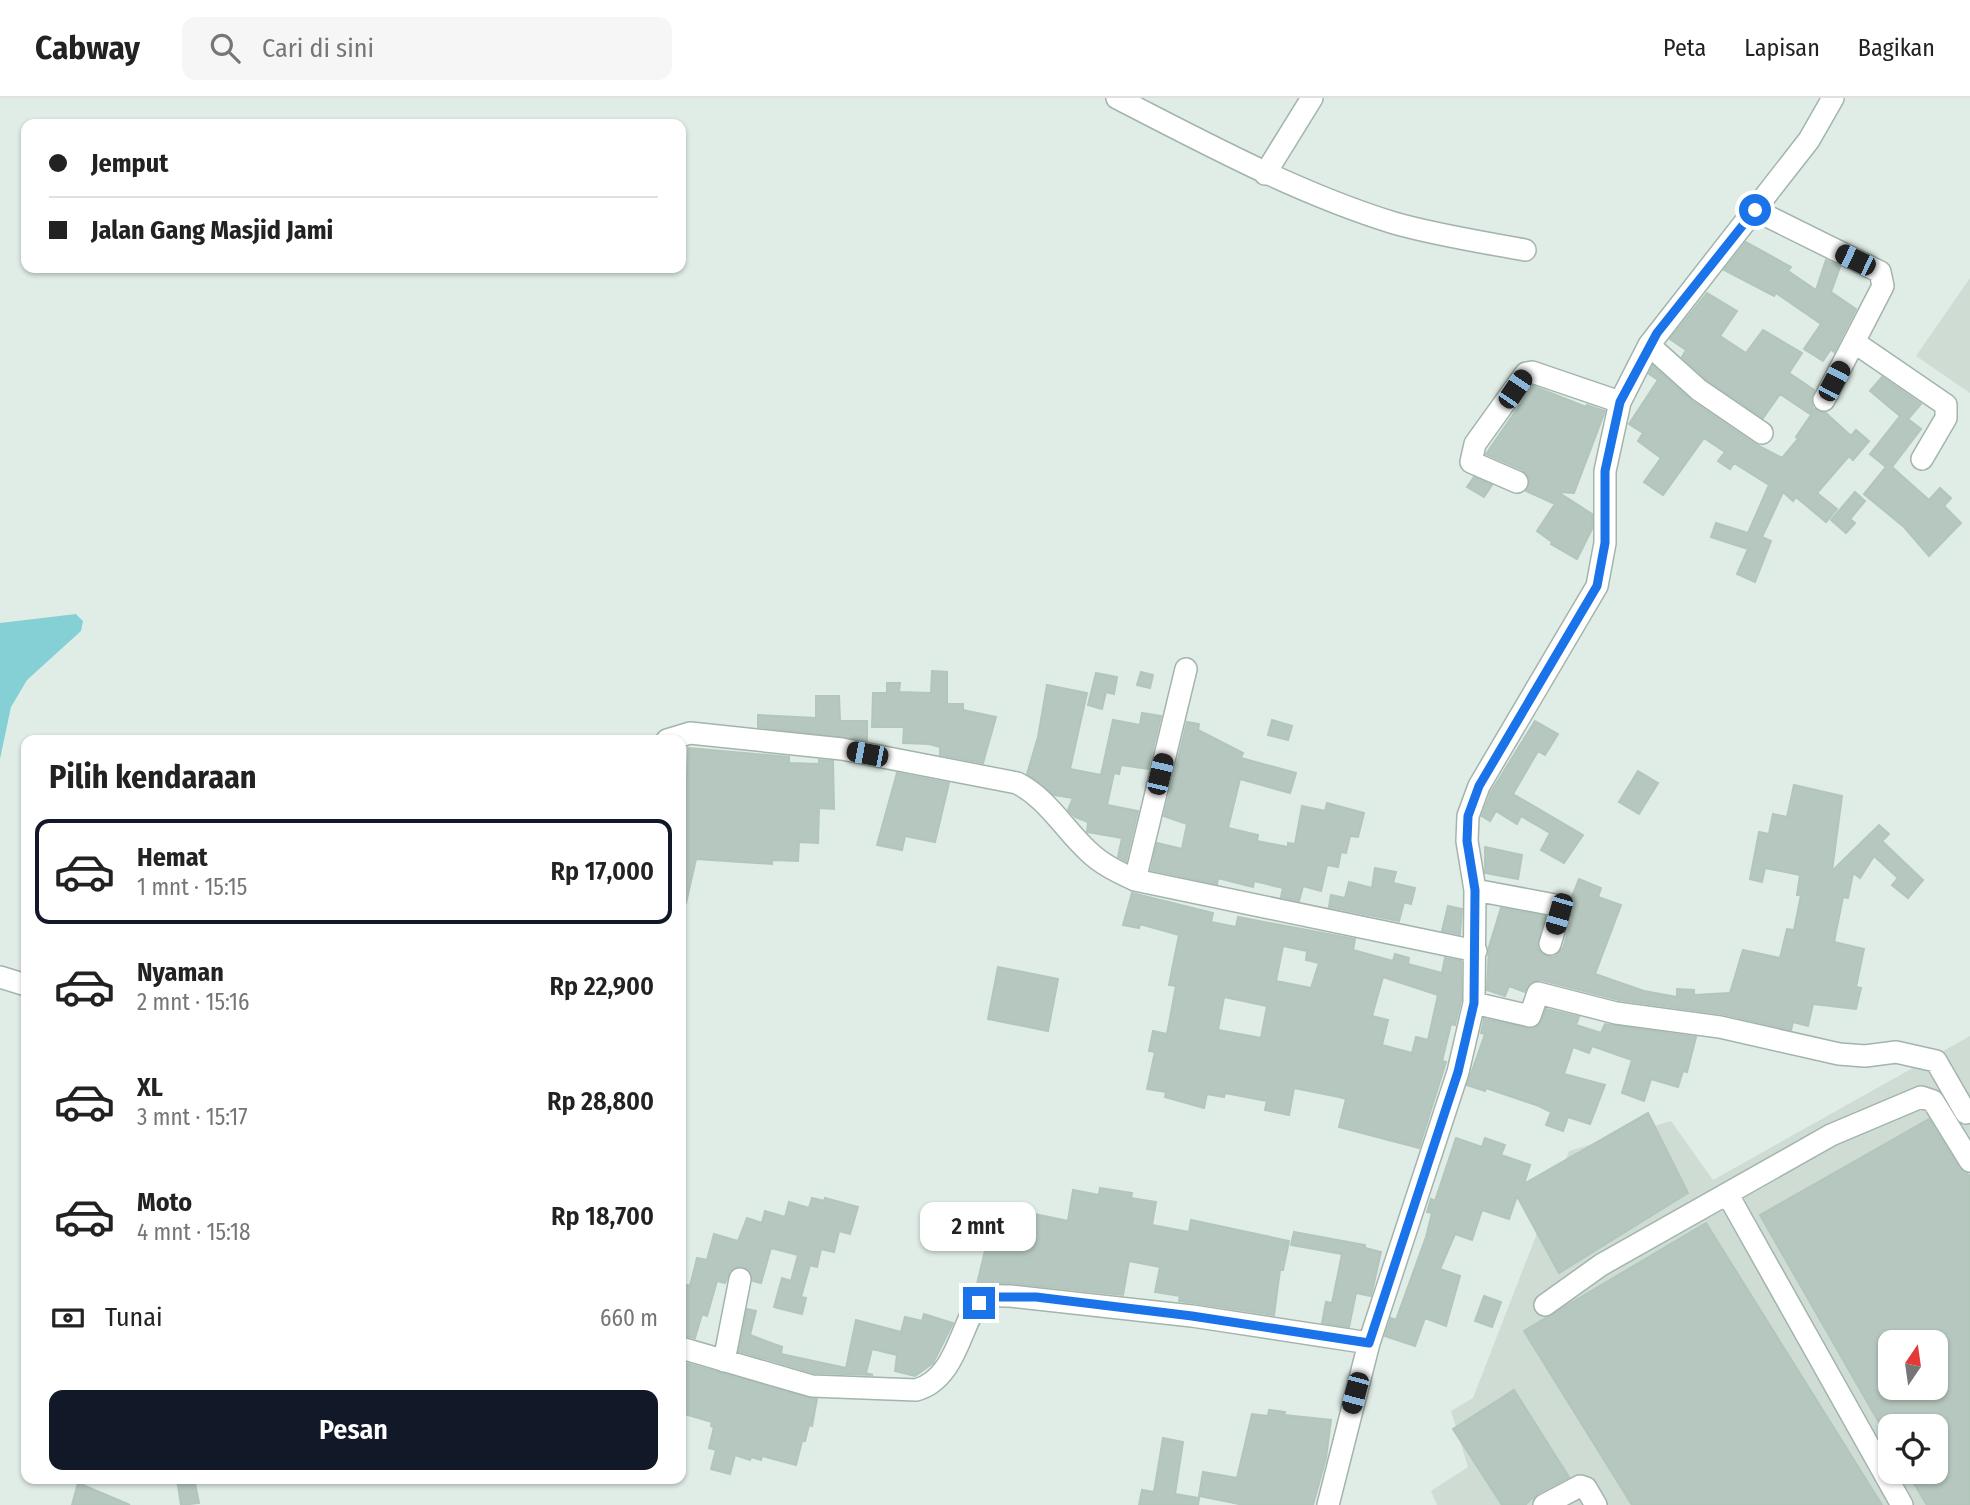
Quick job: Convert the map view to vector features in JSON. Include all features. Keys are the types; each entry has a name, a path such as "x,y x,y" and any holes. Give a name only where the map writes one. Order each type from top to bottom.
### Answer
{"street":[{"path":"1117,98 1265,174 1396,223 1525,250"},
{"path":"1265,174 1312,98"},
{"path":"1328,1505 1369,1343 1458,1072 1474,1003 1475,890 1467,841 1468,816 1479,786 1597,586 1605,543 1605,471 1620,402 1649,345 1809,140 1833,98"},
{"path":"1755,210 1880,272 1883,286 1824,400"},
{"path":"1854,342 1946,405 1946,418 1922,459"},
{"path":"1649,345 1699,390 1762,433"},
{"path":"1517,482 1471,462 1475,444 1525,373 1532,372 1620,402"},
{"path":"1135,880 1185,669"},
{"path":"683,735 690,733 842,749 1017,783 1041,799 1089,853 1110,869 1135,880 1476,951"},
{"path":"1475,890 1555,905 1559,914 1550,943"},
{"path":"0,977 21,983"},
{"path":"1474,1003 1530,1016 1538,993 1616,1013 1720,1027 1839,1054 1915,1054 1936,1061 1966,1113"},
{"path":"1545,1305 1601,1265 1831,1135 1922,1097 1933,1101 1970,1161"},
{"path":"1728,1195 1902,1505"},
{"path":"724,1361 740,1279"},
{"path":"686,1350 812,1386 907,1391 924,1388 951,1363 979,1303 988,1297 1010,1296 1192,1316 1369,1343"},
{"path":"1544,1505 1580,1486 1586,1488 1596,1505"}],"shaded area":[{"path":"1970,278 1970,393 1916,356"},
{"path":"1970,1036 1970,1505 1437,1505 1431,1491 1468,1467 1451,1411 1473,1398 1569,1151 1671,1121 1713,1180"}],"water":[{"path":"76,614 83,621 81,631 27,680 11,707 0,759 0,623"}],"building":[{"path":"1746,242 1791,267 1788,271 1816,290 1826,260 1840,267 1831,292 1856,309 1834,352 1831,349 1823,361 1804,349 1821,324 1776,293 1774,296 1724,270"},
{"path":"1707,293 1737,311 1720,336 1746,353 1763,330 1802,353 1789,373 1814,390 1810,414 1780,394 1763,418 1707,380 1682,357 1686,350 1670,339"},
{"path":"1653,366 1692,401 1755,444 1782,458 1798,439 1796,437 1815,409 1826,413 1851,436 1856,430 1869,441 1853,460 1849,456 1817,493 1837,509 1826,522 1796,497 1793,501 1783,492 1762,537 1771,541 1755,582 1737,574 1748,549 1711,537 1716,523 1748,533 1769,485 1734,463 1730,469 1718,461 1725,452 1704,438 1663,495 1644,482 1661,458 1638,441 1643,433 1629,424 1658,380 1649,374"},
{"path":"1882,377 1921,404 1908,419 1921,429 1892,467 1929,500 1940,488 1951,498 1944,506 1961,523 1929,556 1904,527 1864,494 1886,467 1870,454 1900,416 1870,391"},
{"path":"1533,386 1586,407 1587,405 1605,411 1574,493 1558,492 1592,514 1592,529 1577,559 1551,544 1552,542 1537,531 1555,504 1526,491 1530,480 1523,470 1486,454"},
{"path":"1474,477 1492,485 1484,497 1467,487"},
{"path":"1855,492 1865,501 1850,519 1855,523 1846,533 1831,520"},
{"path":"932,671 947,672 947,704 963,704 963,710 996,717 983,763 940,755 940,747 929,744 903,743 904,727 872,727 873,693 887,693 887,683 900,683 899,692 931,693"},
{"path":"1141,672 1153,675 1150,688 1137,685"},
{"path":"1096,673 1117,677 1114,694 1106,692 1102,709 1088,705"},
{"path":"1047,685 1087,693 1070,769 1101,775 1113,720 1140,725 1142,713 1161,716 1148,769 1121,765 1119,774 1114,773 1107,805 1138,811 1126,861 1118,857 1122,838 1087,832 1088,822 1075,817 1068,810 1073,798 1054,795 1027,774 1038,737"},
{"path":"816,696 839,696 840,721 867,721 867,741 758,727 758,715 816,718"},
{"path":"1272,720 1292,726 1288,740 1268,735"},
{"path":"1535,721 1558,734 1545,755 1538,751 1513,794 1583,835 1564,863 1541,850 1550,833 1521,816 1517,824 1496,811 1490,821 1482,816 1491,792"},
{"path":"1187,722 1199,724 1198,730 1243,753 1241,758 1296,773 1290,793 1240,779 1228,828 1258,835 1257,841 1288,847 1288,843 1295,844 1302,806 1325,811 1327,803 1364,813 1358,837 1350,836 1346,853 1341,852 1338,867 1327,865 1321,891 1303,886 1299,901 1281,897 1283,888 1254,881 1253,887 1218,878 1217,884 1151,870 1157,843 1182,849 1187,824 1164,816"},
{"path":"688,748 789,757 789,763 819,764 819,760 833,761 834,809 819,808 818,843 799,842 798,861 772,860 772,864 696,859 686,903"},
{"path":"1638,771 1658,783 1639,814 1619,802"},
{"path":"897,773 949,783 935,842 905,836 902,850 877,845"},
{"path":"1794,785 1842,796 1832,871 1879,825 1889,834 1882,841 1923,880 1908,898 1892,885 1898,878 1874,856 1860,878 1853,873 1848,898 1843,897 1834,942 1864,949 1856,987 1861,988 1856,1009 1813,1004 1808,1026 1793,1022 1791,1030 1722,1014 1619,1000 1541,980 1530,983 1525,992 1509,986 1505,996 1487,990 1489,947 1501,908 1545,916 1537,948 1546,956 1554,957 1563,948 1572,918 1569,904 1579,879 1601,888 1598,897 1621,905 1595,974 1644,991 1677,997 1677,989 1694,990 1694,995 1730,993 1743,950 1780,958 1787,929 1794,930 1801,895 1797,895 1800,875 1765,868 1762,882 1750,879 1759,832 1769,834 1773,814 1787,817"},
{"path":"1485,847 1522,855 1518,879 1485,873"},
{"path":"1375,868 1396,872 1393,883 1415,888 1411,904 1404,902 1399,921 1329,907 1331,895 1345,898 1349,882 1372,888"},
{"path":"1132,893 1213,913 1211,922 1236,927 1238,917 1355,939 1353,950 1393,961 1395,954 1409,958 1408,964 1442,973 1445,958 1461,961 1461,1001 1455,1025 1451,1024 1442,1061 1446,1062 1419,1148 1339,1127 1346,1099 1339,1097 1294,1088 1289,1115 1265,1110 1267,1101 1225,1093 1224,1097 1207,1094 1204,1108 1165,1097 1166,1092 1147,1089 1155,1052 1149,1051 1153,1031 1167,1034 1176,986 1169,985 1179,935 1140,924 1139,928 1123,925","holes":["1283,946 1307,951 1306,960 1319,963 1311,988 1276,981","1383,977 1438,995 1428,1040 1416,1037 1412,1053 1382,1045 1388,1020 1372,1016","1224,997 1267,1006 1261,1038 1218,1030"]},
{"path":"1448,906 1462,909 1460,934 1442,931"},
{"path":"998,967 1058,979 1048,1031 988,1019"},
{"path":"1546,1009 1579,1017 1576,1025 1601,1033 1605,1024 1696,1037 1687,1072 1683,1071 1678,1087 1651,1079 1644,1101 1622,1093 1632,1060 1592,1046 1589,1053 1573,1047 1564,1074 1605,1085 1590,1124 1568,1117 1563,1131 1546,1125 1551,1112 1539,1106 1486,1088 1485,1091 1467,1085 1485,1034 1481,1033 1484,1019 1533,1029 1539,1025"},
{"path":"1648,1113 1688,1193 1559,1273 1517,1196 1509,1219 1482,1210 1472,1240 1455,1234 1440,1269 1460,1276 1446,1326 1425,1318 1415,1346 1385,1336 1391,1318 1396,1320 1426,1237 1432,1213 1427,1212 1431,1199 1435,1201 1456,1138 1482,1147 1485,1138 1505,1145 1501,1155 1530,1165 1524,1184"},
{"path":"1929,1119 1959,1168 1970,1176 1970,1505 1927,1505 1914,1484 1948,1484 1948,1414 1878,1414 1878,1421 1760,1215"},
{"path":"1100,1188 1132,1193 1131,1198 1156,1202 1152,1225 1189,1232 1191,1220 1289,1241 1283,1270 1280,1270 1274,1315 1179,1301 1180,1296 1155,1292 1160,1267 1129,1261 1123,1295 1010,1283 988,1283 976,1288 991,1226 988,1226 992,1205 1068,1221 1073,1190 1099,1195"},
{"path":"812,1198 824,1201 825,1198 858,1207 850,1234 839,1231 834,1252 821,1249 817,1267 810,1265 801,1297 806,1298 802,1314 774,1307 782,1278 791,1281 798,1255 771,1248 761,1283 753,1281 748,1269 735,1267 730,1271 725,1283 717,1281 707,1316 702,1314 695,1338 686,1336 686,1285 690,1286 697,1258 707,1260 714,1234 738,1241 747,1218 762,1223 765,1211 785,1217 789,1202 809,1208"},
{"path":"1706,1223 1882,1505 1632,1505 1524,1331"},
{"path":"1294,1232 1365,1245 1365,1248 1381,1252 1371,1296 1356,1293 1349,1327 1322,1323 1326,1302 1332,1303 1342,1254 1291,1245"},
{"path":"1484,1296 1501,1302 1492,1327 1475,1321"},
{"path":"747,1309 756,1311 750,1335 782,1347 781,1354 846,1368 856,1320 901,1332 905,1317 922,1321 924,1314 953,1323 933,1363 915,1376 895,1371 897,1355 872,1349 866,1373 873,1375 814,1373 739,1351"},
{"path":"686,1363 817,1399 812,1426 809,1425 805,1441 802,1441 796,1465 762,1456 761,1460 751,1457 750,1460 735,1455 730,1474 711,1469 716,1450 709,1448 714,1427 711,1426 712,1422 686,1414"},
{"path":"1514,1390 1569,1477 1538,1493 1525,1505 1502,1505 1453,1429"},
{"path":"1269,1410 1285,1412 1284,1415 1331,1420 1326,1458 1313,1505 1244,1505 1199,1496 1203,1472 1237,1478 1252,1414 1268,1416"},
{"path":"1163,1438 1183,1442 1175,1494 1199,1498 1198,1505 1139,1505 1142,1490 1154,1492"},
{"path":"78,1484 80,1484 130,1505 72,1505"},
{"path":"178,1484 195,1484 199,1503 181,1505"}],"route":[{"path":"979,1303 988,1297 1036,1297 1192,1316 1369,1343 1458,1072 1474,1003 1475,890 1467,841 1468,816 1479,786 1589,604 1597,586 1605,543 1605,471 1620,402 1657,333 1755,210"}]}
